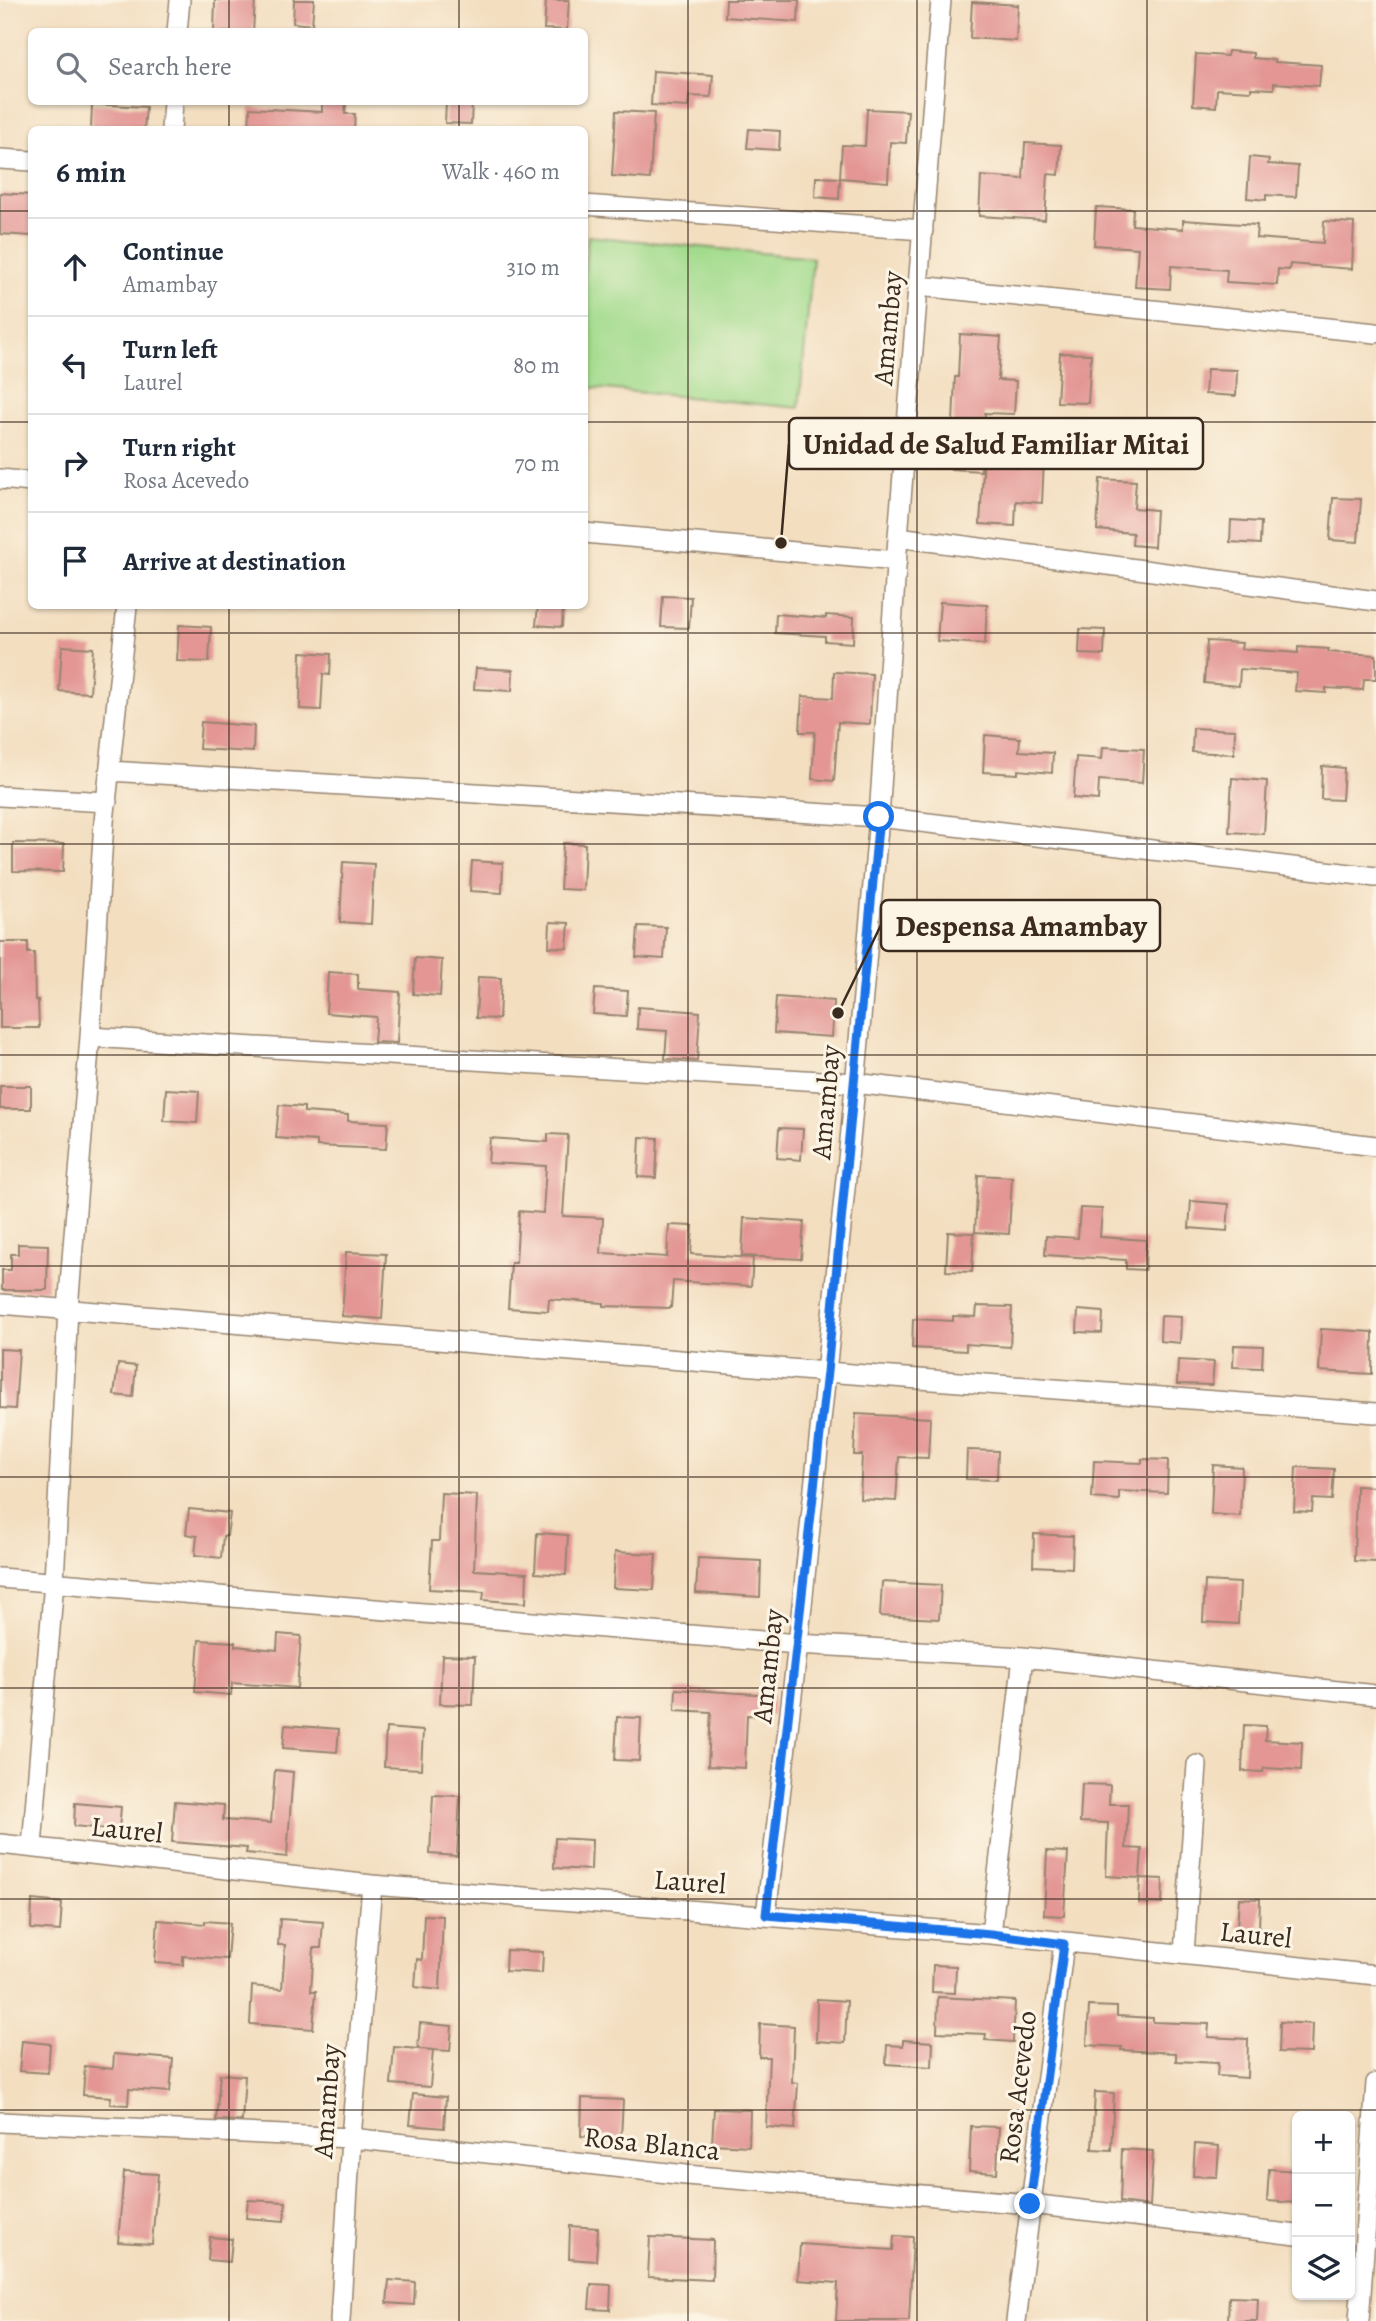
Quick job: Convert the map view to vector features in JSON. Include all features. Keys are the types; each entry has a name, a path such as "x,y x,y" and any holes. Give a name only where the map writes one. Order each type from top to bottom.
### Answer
{"street":[{"path":"177,28 180,0"},
{"name":"Amambay","path":"766,1915 798,1644 855,1083 879,817 898,537 941,0"},
{"path":"171,126 173,105"},
{"path":"0,159 28,161"},
{"path":"588,205 923,230"},
{"path":"919,286 1376,333"},
{"path":"0,479 28,482"},
{"path":"588,533 897,561"},
{"path":"898,537 1376,601"},
{"path":"32,1846 54,1581 68,1309 109,771 127,609"},
{"path":"109,771 879,817 1376,877"},
{"path":"0,796 107,802"},
{"path":"90,1037 855,1083 1376,1146"},
{"path":"0,1304 827,1372 1376,1413"},
{"path":"0,1578 798,1644 1023,1657 1376,1695"},
{"path":"991,1934 1023,1657"},
{"path":"1184,1954 1197,1765"},
{"name":"Laurel","path":"0,1844 372,1885 991,1934 1376,1976"},
{"name":"Amambay","path":"340,2321 351,2138 372,1885"},
{"name":"Rosa Acevedo","path":"1016,2321 1064,1944"},
{"path":"1359,2321 1376,2082"},
{"name":"Rosa Blanca","path":"0,2122 351,2138 686,2175 1030,2204 1292,2234"}],"green space":[{"path":"588,236 813,258 799,408 588,387"}],"building":[{"path":"215,0 255,0 253,28 214,28"},
{"path":"294,0 314,0 312,25 293,23"},
{"path":"546,0 569,0 567,28 544,28"},
{"path":"726,0 799,0 798,22 725,17"},
{"path":"972,2 1018,5 1016,41 970,38"},
{"path":"1228,51 1253,53 1253,58 1275,62 1321,65 1319,86 1274,83 1274,89 1217,89 1216,107 1193,105 1196,54 1227,56"},
{"path":"653,71 713,75 711,97 689,96 688,107 651,105"},
{"path":"92,105 146,107 144,126 91,126"},
{"path":"322,105 346,105 345,114 355,114 354,126 249,126 250,108 322,112"},
{"path":"446,105 472,105 471,124 445,123"},
{"path":"867,109 908,111 906,143 890,142 888,182 840,178 842,145 865,146"},
{"path":"616,111 654,113 650,179 612,176"},
{"path":"749,129 780,131 779,150 747,148"},
{"path":"1025,143 1061,145 1059,175 1048,174 1045,220 979,216 981,176 1023,179"},
{"path":"1250,157 1269,159 1268,164 1298,166 1296,197 1266,195 1266,200 1247,198"},
{"path":"816,177 840,178 839,199 815,197"},
{"path":"0,193 28,195 28,236 0,234"},
{"path":"1096,207 1133,209 1132,225 1183,229 1183,220 1257,225 1256,238 1323,243 1324,221 1354,223 1352,269 1290,264 1289,270 1278,269 1277,285 1226,282 1227,270 1171,266 1170,289 1135,287 1138,248 1094,245"},
{"path":"960,334 1001,337 998,380 1016,381 1014,414 985,413 981,471 951,469 955,377 958,377"},
{"path":"1060,353 1091,354 1088,403 1057,402"},
{"path":"1207,369 1237,370 1236,396 1205,394"},
{"path":"984,455 1044,459 1042,503 1016,501 1015,526 980,524"},
{"path":"1100,479 1136,481 1134,508 1156,510 1154,547 1132,545 1133,533 1097,530"},
{"path":"1333,498 1361,499 1358,542 1330,540"},
{"path":"1231,520 1261,522 1260,544 1230,542"},
{"path":"663,596 691,597 689,628 661,627"},
{"path":"940,602 987,605 985,644 937,641"},
{"path":"538,609 563,609 562,627 536,625"},
{"path":"776,614 854,617 853,643 825,641 825,636 775,633"},
{"path":"179,625 211,627 209,662 177,661"},
{"path":"1080,629 1105,630 1104,655 1079,654"},
{"path":"1207,641 1242,643 1241,649 1298,653 1298,647 1376,655 1376,679 1364,679 1363,690 1326,688 1326,693 1295,691 1297,673 1240,669 1239,686 1204,683"},
{"path":"62,646 93,648 90,693 59,691"},
{"path":"301,652 331,654 330,675 323,674 321,710 300,709"},
{"path":"476,668 513,670 512,691 474,689"},
{"path":"834,672 872,674 870,724 838,722 834,781 812,779 815,732 800,732 802,696 833,698"},
{"path":"201,722 254,726 253,752 199,749"},
{"path":"1193,728 1235,730 1234,754 1192,752"},
{"path":"985,735 1020,738 1019,751 1053,753 1052,773 1018,770 1018,774 983,772"},
{"path":"1103,747 1144,749 1142,783 1099,780 1098,800 1073,798 1076,757 1102,759"},
{"path":"1322,766 1344,768 1342,800 1321,799"},
{"path":"1232,778 1267,781 1264,834 1229,832"},
{"path":"13,843 64,844 63,872 13,871"},
{"path":"563,843 585,844 583,890 560,889"},
{"path":"472,861 503,863 502,893 470,891"},
{"path":"343,862 374,864 371,924 340,922"},
{"path":"550,922 569,923 567,948 549,947"},
{"path":"638,926 666,927 664,959 636,957"},
{"path":"0,942 28,942 28,953 34,953 35,1000 38,1000 39,1028 0,1028"},
{"path":"415,958 442,960 440,996 413,994"},
{"path":"328,972 358,974 358,989 400,992 397,1043 374,1042 376,1017 326,1013"},
{"path":"478,977 501,978 499,1019 476,1018"},
{"path":"595,989 628,991 626,1016 593,1014"},
{"path":"776,997 834,1001 832,1037 774,1033"},
{"path":"638,1007 700,1012 697,1061 665,1059 667,1031 637,1029"},
{"path":"0,1086 31,1086 31,1109 0,1109"},
{"path":"166,1089 199,1091 197,1123 164,1121"},
{"path":"279,1105 304,1107 304,1112 348,1115 348,1121 388,1123 386,1149 317,1146 317,1141 276,1138"},
{"path":"779,1128 803,1129 801,1160 777,1158"},
{"path":"548,1134 568,1135 563,1216 603,1218 601,1253 667,1257 669,1225 693,1226 691,1254 753,1258 751,1286 673,1281 671,1308 604,1306 604,1303 549,1299 548,1311 508,1308 511,1263 516,1263 519,1211 543,1213 546,1166 488,1163 490,1138 548,1142"},
{"path":"640,1137 658,1138 656,1178 638,1177"},
{"path":"978,1175 1012,1177 1009,1234 975,1232"},
{"path":"1191,1201 1229,1204 1227,1231 1189,1228"},
{"path":"1080,1208 1102,1209 1100,1237 1146,1240 1145,1270 1126,1269 1126,1260 1045,1255 1046,1236 1078,1238"},
{"path":"744,1218 804,1222 801,1259 742,1256"},
{"path":"948,1232 974,1233 972,1272 946,1271"},
{"path":"18,1244 48,1245 47,1290 2,1290 2,1270 11,1270 11,1254 18,1254"},
{"path":"346,1252 386,1254 382,1319 342,1316"},
{"path":"977,1306 1012,1307 1010,1347 966,1344 966,1351 912,1348 913,1319 953,1321 953,1316 976,1317"},
{"path":"1078,1310 1103,1312 1102,1333 1077,1332"},
{"path":"1161,1316 1181,1317 1180,1343 1160,1341"},
{"path":"1321,1329 1373,1332 1372,1374 1319,1371"},
{"path":"1234,1345 1263,1346 1262,1368 1233,1367"},
{"path":"0,1349 19,1350 15,1409 0,1408"},
{"path":"1178,1360 1214,1362 1212,1385 1177,1384"},
{"path":"118,1364 136,1366 133,1397 114,1395"},
{"path":"856,1414 930,1418 928,1458 899,1457 896,1501 860,1499 862,1455 854,1455"},
{"path":"967,1450 998,1451 997,1480 966,1479"},
{"path":"1142,1459 1168,1460 1167,1493 1119,1491 1119,1500 1092,1498 1094,1461 1142,1463"},
{"path":"1213,1465 1242,1467 1240,1516 1211,1514"},
{"path":"1296,1467 1334,1469 1332,1500 1313,1499 1312,1512 1294,1511"},
{"path":"1356,1486 1376,1487 1376,1562 1354,1561"},
{"path":"441,1493 477,1495 474,1570 527,1573 526,1603 483,1600 484,1592 429,1589 432,1541 439,1541"},
{"path":"189,1509 230,1513 227,1536 223,1536 221,1558 195,1555 197,1536 186,1534"},
{"path":"537,1533 568,1535 566,1575 535,1573"},
{"path":"1034,1534 1073,1536 1072,1568 1033,1566"},
{"path":"615,1552 656,1554 654,1590 613,1588"},
{"path":"698,1558 761,1561 760,1597 696,1593"},
{"path":"1205,1581 1240,1583 1238,1624 1203,1622"},
{"path":"882,1582 941,1585 939,1619 880,1616"},
{"path":"278,1634 301,1636 297,1688 232,1683 231,1695 195,1692 199,1640 235,1642 235,1646 277,1650"},
{"path":"442,1655 475,1656 473,1705 440,1704"},
{"path":"676,1689 773,1695 772,1716 747,1715 745,1768 708,1766 711,1712 675,1710"},
{"path":"617,1717 641,1718 639,1761 615,1760"},
{"path":"285,1725 339,1729 337,1752 283,1748"},
{"path":"1244,1725 1266,1726 1265,1740 1302,1742 1301,1770 1264,1768 1263,1772 1242,1771"},
{"path":"386,1728 423,1731 421,1769 384,1767"},
{"path":"275,1770 293,1772 287,1857 246,1853 247,1848 172,1842 175,1801 224,1805 223,1820 271,1823"},
{"path":"1082,1784 1110,1785 1109,1804 1128,1804 1126,1848 1142,1849 1140,1878 1106,1876 1108,1823 1080,1822"},
{"path":"433,1795 460,1796 457,1856 430,1854"},
{"path":"75,1803 121,1807 119,1830 74,1826"},
{"path":"555,1838 592,1840 591,1870 554,1868"},
{"path":"1047,1851 1068,1852 1064,1916 1044,1915"},
{"path":"1140,1878 1163,1879 1162,1904 1139,1903"},
{"path":"1239,1898 1260,1899 1259,1929 1237,1928"},
{"path":"32,1900 62,1903 60,1931 31,1929"},
{"path":"424,1915 443,1916 440,1990 415,1987 417,1959 422,1960"},
{"path":"280,1919 323,1922 321,1948 314,1948 311,1991 316,1991 313,2029 250,2024 252,1986 282,1989 285,1945 278,1945"},
{"path":"158,1920 230,1923 227,1959 183,1956 183,1965 155,1963"},
{"path":"506,1950 543,1952 542,1973 505,1971"},
{"path":"933,1965 956,1966 955,1993 932,1992"},
{"path":"938,1997 1015,2001 1013,2042 985,2040 986,2034 937,2032"},
{"path":"817,1999 847,2001 845,2043 816,2041"},
{"path":"1089,2006 1117,2007 1117,2016 1153,2018 1153,2022 1209,2024 1208,2037 1248,2039 1247,2078 1217,2076 1218,2063 1176,2061 1176,2053 1087,2045"},
{"path":"1280,2022 1312,2024 1311,2053 1279,2052"},
{"path":"420,2023 452,2026 450,2051 418,2049"},
{"path":"760,2024 794,2026 792,2082 798,2083 795,2129 766,2127 769,2057 759,2057"},
{"path":"903,2040 933,2042 932,2067 886,2064 887,2045 903,2046"},
{"path":"22,2041 50,2044 48,2073 19,2071"},
{"path":"394,2047 433,2050 430,2087 391,2084"},
{"path":"114,2054 173,2059 170,2092 129,2089 128,2105 110,2104 111,2097 83,2095 85,2066 113,2069"},
{"path":"220,2074 245,2076 242,2121 216,2120"},
{"path":"1095,2092 1114,2093 1111,2150 1092,2149"},
{"path":"413,2094 446,2097 444,2128 410,2125"},
{"path":"582,2098 623,2100 621,2138 581,2136"},
{"path":"714,2109 750,2110 749,2146 712,2144"},
{"path":"971,2126 999,2127 997,2173 969,2171"},
{"path":"1195,2144 1219,2146 1217,2177 1193,2176"},
{"path":"1122,2149 1153,2151 1150,2206 1120,2202"},
{"path":"1269,2169 1292,2171 1292,2203 1267,2201"},
{"path":"124,2172 158,2174 152,2244 118,2242"},
{"path":"248,2200 286,2202 284,2221 246,2218"},
{"path":"570,2226 598,2228 596,2261 569,2259"},
{"path":"894,2236 913,2237 909,2321 836,2321 838,2283 798,2280 800,2244 893,2250"},
{"path":"210,2237 232,2239 230,2262 208,2260"},
{"path":"650,2237 713,2240 712,2280 648,2277"},
{"path":"389,2280 415,2282 414,2305 387,2303"},
{"path":"591,2284 611,2285 610,2310 589,2309"},
{"path":"1229,2297 1258,2298 1257,2321 1228,2321"}],"place":[{"name":"Unidad de Salud Familiar Mitai","path":"781,543"},
{"name":"Despensa Amambay","path":"838,1013"}],"route":[{"path":"879,817 827,1372 766,1915 991,1934 1064,1944 1030,2204"}]}
